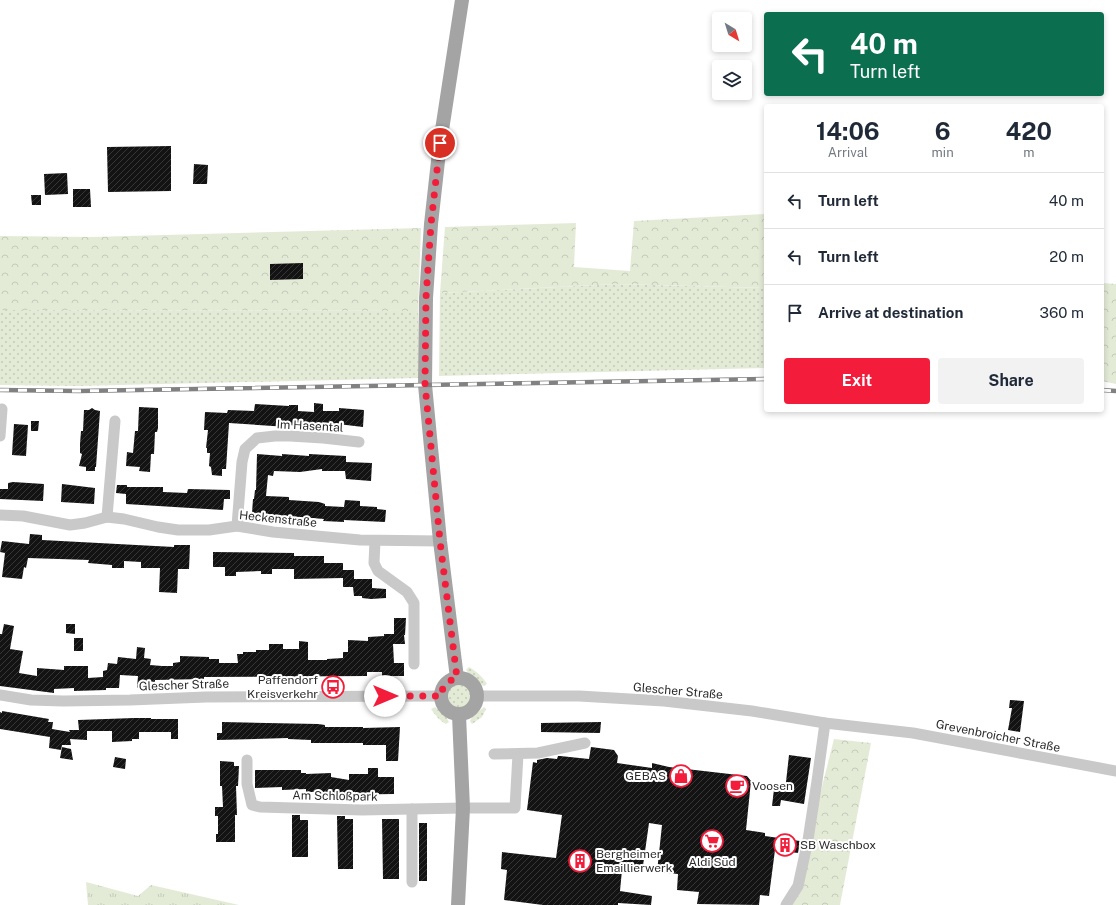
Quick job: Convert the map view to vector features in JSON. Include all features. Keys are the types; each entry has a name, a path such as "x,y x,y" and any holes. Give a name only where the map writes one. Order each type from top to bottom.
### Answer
{"main road":[{"path":"457,678 440,541 425,384 426,298 431,224 440,143 462,0"},
{"path":"457,678 467,680 472,683 475,687 477,696 476,705 472,710 466,714 459,715 448,712 444,707 441,696 445,684 457,678"},
{"path":"458,905 463,808 459,715"}],"street":[{"path":"0,436 2,409"},
{"path":"107,517 115,421"},
{"name":"Im Hasental","path":"237,526 242,462 245,449 257,438 290,436 358,442"},
{"name":"Heckenstraße","path":"0,515 23,516 70,525 85,523 107,517 124,519 158,528 178,530 209,530 237,526 272,532 375,541 440,541"},
{"path":"375,541 374,563 378,571 407,592 414,603 414,664"},
{"name":"Glescher Straße","path":"0,695 31,700 63,702 206,696 441,696"},
{"name":"Glescher Straße","path":"477,696 579,696 664,701 752,711 824,723 874,729"},
{"path":"786,905 798,886 808,840 824,723"},
{"name":"Grevenbroicher Straße","path":"874,729 914,733 1116,771"},
{"path":"494,754 538,753 585,743"},
{"name":"Am Schloßpark","path":"247,760 247,784 252,805 260,807 362,810 515,808 518,754"},
{"path":"412,809 412,882"}],"green space":[{"path":"764,214 764,288 617,284 440,293 445,227 576,223 574,267 630,271 634,221"},
{"path":"421,228 418,311 0,310 0,236 92,237"},
{"path":"1104,283 1116,284 1116,384 1104,381"},
{"path":"617,284 764,288 764,368 439,376 440,293"},
{"path":"0,310 418,311 419,378 79,386 0,385"},
{"path":"469,667 479,674 487,684 484,686 472,676 466,670"},
{"path":"459,684 468,688 472,697 468,706 459,710 450,706 446,697 450,688"},
{"path":"435,707 446,717 449,722 446,724 438,718 431,709"},
{"path":"484,707 486,709 482,717 472,724 470,721 472,717"},
{"path":"834,739 871,743 840,905 792,905"},
{"path":"86,882 138,896 151,885 239,905 88,905"}],"building":[{"path":"171,146 171,191 108,192 107,147"},
{"path":"194,164 208,165 207,184 193,184"},
{"path":"67,173 68,194 45,195 44,174"},
{"path":"73,189 90,189 91,207 73,207"},
{"path":"31,195 41,195 41,205 32,205"},
{"path":"303,263 303,279 270,280 270,264"},
{"path":"314,403 323,404 323,411 339,411 339,408 364,410 363,427 338,424 338,426 313,425 313,427 288,425 288,427 229,423 226,469 222,469 222,476 212,475 211,467 209,466 210,453 207,453 206,448 208,430 204,430 205,412 227,413 228,410 254,411 255,404 289,406 298,405 298,411 314,412"},
{"path":"139,407 158,408 158,428 157,432 155,432 154,454 151,454 150,472 139,471 140,467 126,466 127,452 133,453 135,431 138,431"},
{"path":"92,408 100,411 96,467 95,471 86,471 86,467 79,466 82,454 80,453 81,431 83,431 84,410 89,410"},
{"path":"31,421 39,421 38,431 31,431"},
{"path":"14,424 28,425 26,456 12,455"},
{"path":"257,454 282,456 282,454 309,456 309,454 346,456 346,462 372,463 371,481 346,479 345,471 322,471 322,469 300,472 274,471 273,476 268,475 266,496 289,497 289,500 319,502 325,504 325,506 344,507 345,500 360,501 360,506 377,507 377,509 386,510 385,522 344,520 344,522 323,521 324,519 252,513 253,499 256,490"},
{"path":"8,483 44,484 43,501 0,499 0,489 8,489"},
{"path":"62,484 95,488 94,504 61,502"},
{"path":"117,485 127,485 127,487 163,487 163,492 187,493 188,489 230,490 230,499 224,499 223,510 126,504 126,494 116,493"},
{"path":"30,534 42,535 42,540 174,547 174,545 190,545 189,569 178,569 177,593 159,592 160,568 141,568 141,562 124,561 124,568 112,568 112,565 88,563 89,560 28,558 26,568 24,567 22,579 2,577 5,553 0,552 2,541 29,544"},
{"path":"213,552 294,553 294,556 324,556 324,563 343,563 343,570 354,570 354,579 372,579 372,588 386,589 386,598 371,599 362,598 362,596 354,596 353,587 343,587 343,578 294,579 294,569 272,569 272,574 261,574 261,571 236,572 236,576 225,576 225,567 213,567"},
{"path":"394,618 406,618 404,635 405,644 393,644 394,663 404,663 404,676 382,676 382,672 367,672 367,676 204,677 204,679 155,680 155,682 144,681 137,688 138,676 120,675 119,688 74,691 74,688 54,689 54,693 0,686 0,634 2,634 4,624 14,626 10,649 23,651 19,673 37,676 37,668 64,670 64,666 88,666 88,678 103,677 103,671 107,670 108,663 117,664 118,657 136,659 137,647 145,648 144,658 151,659 150,665 162,666 173,666 173,663 180,662 180,656 209,657 209,659 219,659 219,663 238,663 237,654 243,654 243,652 256,652 256,650 269,650 269,644 283,644 283,649 299,649 299,641 308,642 308,660 343,658 343,652 348,652 348,640 368,641 368,637 394,634"},
{"path":"66,624 75,624 75,634 66,633"},
{"path":"74,638 83,638 83,651 74,651"},
{"path":"1010,700 1024,701 1020,732 1008,730 1012,708 1009,708"},
{"path":"2,711 49,719 48,722 53,722 52,729 70,732 69,730 79,730 78,720 134,718 178,719 178,739 171,739 171,732 139,732 139,739 132,739 132,741 112,742 112,731 87,731 87,740 70,739 71,745 62,745 61,750 49,748 50,737 0,729 0,712 2,713"},
{"path":"222,722 318,724 325,725 325,727 400,727 398,761 386,761 386,745 363,745 363,743 311,743 311,740 288,738 217,740 217,733 222,733"},
{"path":"601,722 600,733 541,732 541,723"},
{"path":"62,747 71,749 73,760 60,758"},
{"path":"591,747 614,750 618,756 617,763 652,768 652,763 669,767 747,776 751,781 746,830 765,833 765,836 800,841 798,853 775,850 769,896 760,895 759,905 697,904 699,892 677,890 678,874 657,872 662,825 649,823 642,873 622,870 620,891 652,896 651,905 618,903 618,905 543,905 504,900 507,870 501,869 502,852 556,858 562,815 527,810 533,762 537,763 537,760 547,758 557,759 558,756 589,759"},
{"path":"789,755 811,758 804,804 781,800 780,806 772,806 774,789 785,791"},
{"path":"115,757 126,759 125,769 113,767"},
{"path":"220,761 234,762 234,766 239,766 238,786 236,786 237,815 235,815 235,842 216,842 216,834 218,834 218,816 215,816 215,807 223,807 222,786 220,786"},
{"path":"368,768 378,768 378,777 394,777 394,794 331,795 331,792 306,792 306,789 282,790 282,787 255,788 255,770 301,770 301,773 306,774 331,773 331,777 349,780 349,774 368,774"},
{"path":"292,815 300,815 300,820 308,820 308,857 292,857"},
{"path":"337,816 345,816 345,819 353,819 353,869 338,869"},
{"path":"382,819 399,819 399,879 383,879"},
{"path":"419,823 427,823 427,881 419,881"}],"railway":[{"path":"0,390 79,391 764,379"},
{"path":"1104,390 1116,391"}],"place":[{"name":"Paffendorf Kreisverkehr","path":"333,687"},
{"name":"GEBAS","path":"681,776"},
{"name":"Voosen","path":"737,786"},
{"name":"Aldi Süd","path":"712,841"},
{"name":"SB Waschbox","path":"785,845"},
{"name":"Bergheimer Emaillierwerk","path":"580,861"}],"route":[{"path":"385,696 441,696 440,695 445,684 457,678 440,541 425,384 426,298 431,224 440,143"}]}
